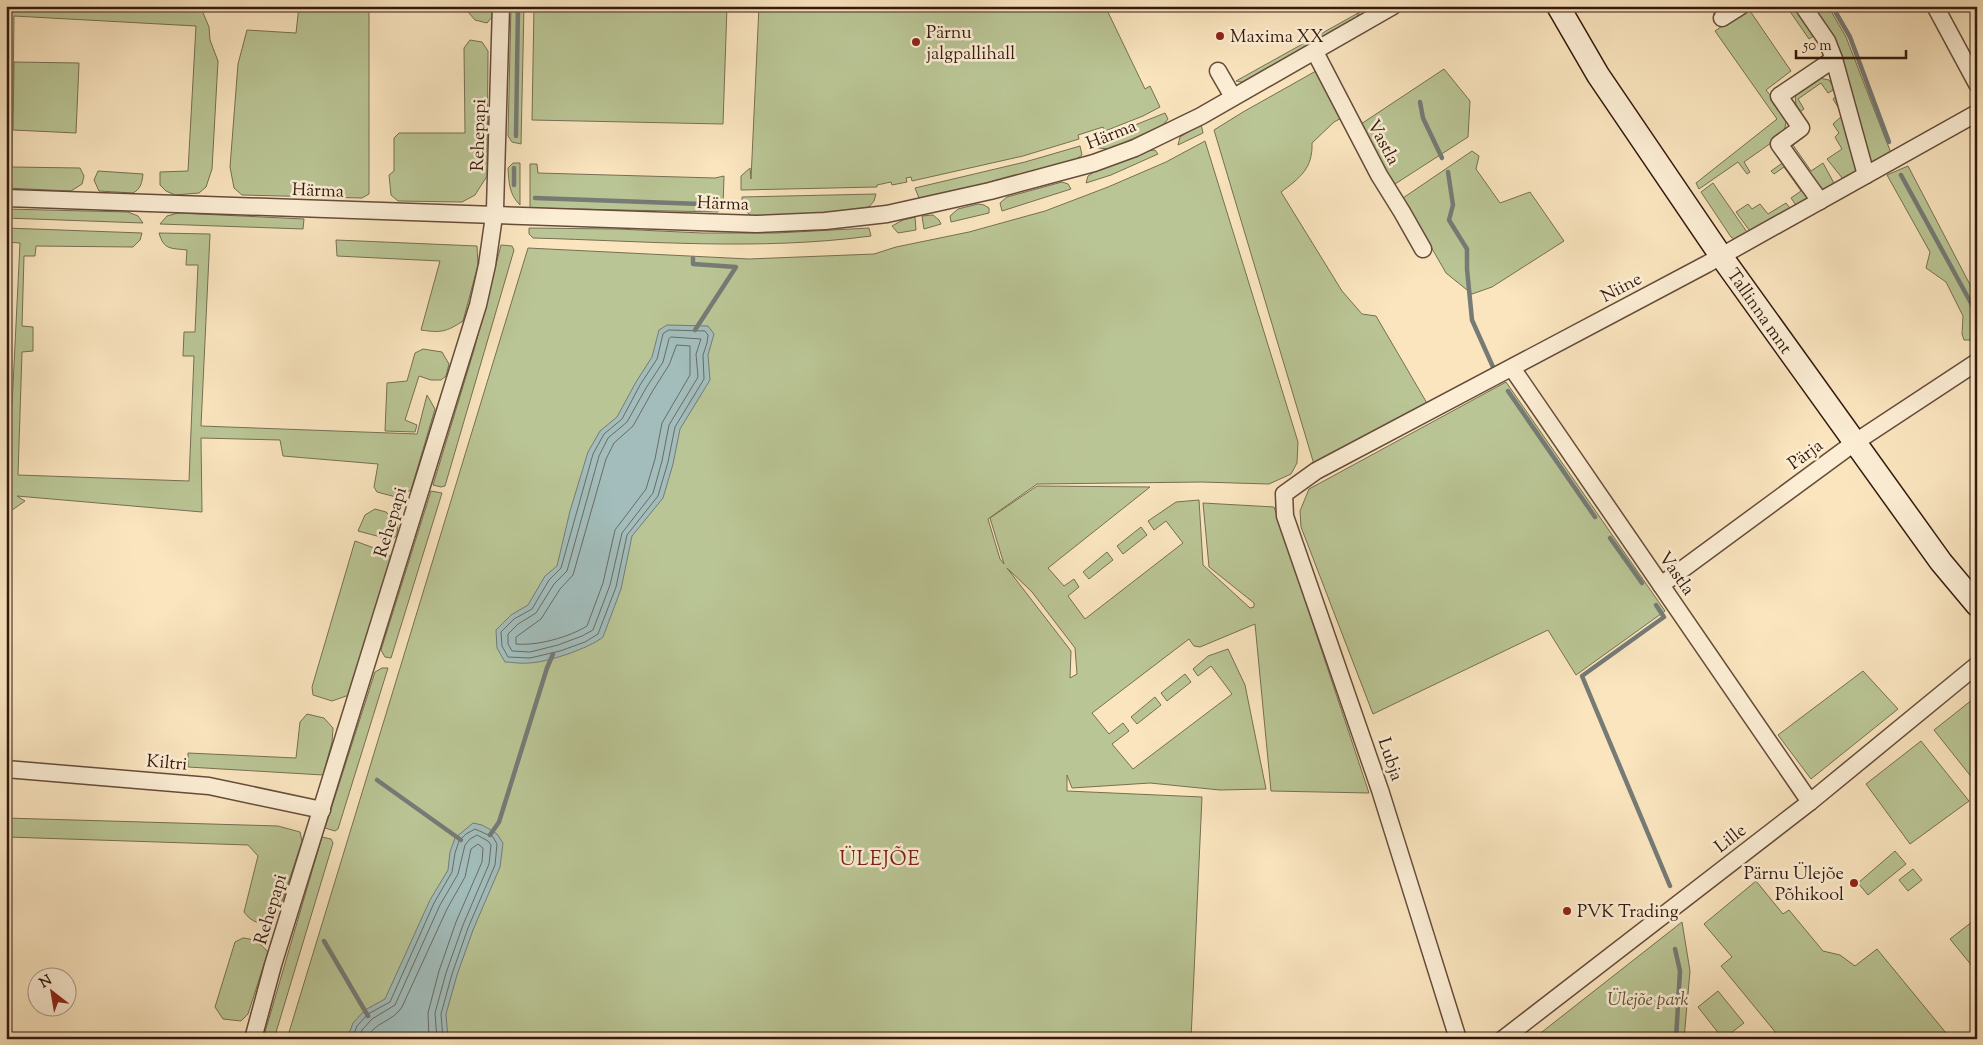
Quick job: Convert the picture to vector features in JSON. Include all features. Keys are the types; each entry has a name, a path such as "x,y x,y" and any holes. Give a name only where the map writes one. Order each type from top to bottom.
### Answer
{"main road":[{"name":"Tallinna mnt","path":"1558,6 1598,75 1721,256 1941,562 1977,605"}],"street":[{"name":"Rehepapi","path":"253,1039 475,314 487,265 494,215 501,6"},
{"path":"1722,18 1741,6"},
{"path":"1803,6 1827,41 1834,59 1866,175"},
{"path":"1935,6 1977,84"},
{"name":"Härma","path":"6,198 756,224 825,221 886,214 990,192 1094,163 1135,148 1201,116 1315,52 1382,9"},
{"name":"Vastla","path":"1315,52 1379,175 1423,249"},
{"path":"1820,201 1779,144 1801,128 1779,96 1834,59"},
{"path":"1218,71 1233,97"},
{"name":"Niine","path":"1284,494 1316,471 1721,256 1977,113"},
{"name":"Pärja","path":"1661,585 1854,443 1977,362"},
{"name":"Vastla","path":"1512,368 1810,802"},
{"name":"Lubja","path":"1284,494 1285,516 1380,790 1458,1039"},
{"name":"Lille","path":"1503,1039 1810,802 1977,665"},
{"name":"Kiltri","path":"6,769 209,786 322,810"}],"green space":[{"path":"6,6 174,6 201,8 209,27 210,40 218,61 212,169 206,187 199,193 175,195 166,191 160,185 160,172 188,171 196,26 14,16 12,167 80,168 84,176 82,184 71,191 6,188"},
{"path":"299,6 369,6 369,194 362,198 242,195 234,188 230,167 238,64 247,30 296,33"},
{"path":"468,6 492,6 492,17 487,23 475,20 468,12"},
{"path":"511,6 524,6 521,144 512,142 508,136"},
{"path":"534,6 727,6 723,124 532,120"},
{"path":"759,6 1105,6 1145,89 1150,86 1160,107 1105,131 1103,127 1078,135 1079,139 1023,156 912,181 911,177 906,178 907,182 892,185 891,182 877,185 877,187 741,190 741,176 750,168 751,179"},
{"path":"1794,6 1815,35 1809,39 1789,10"},
{"path":"1808,6 1828,6 1846,37 1891,153 1868,165"},
{"path":"1748,8 1791,71 1766,90 1787,115 1785,128 1781,136 1744,162 1750,172 1747,174 1738,162 1699,189 1696,183 1777,119 1715,31"},
{"path":"1360,12 1355,19 1242,82 1236,81"},
{"path":"470,40 482,42 488,51 487,176 475,195 462,202 398,201 391,195 389,175 394,171 394,138 399,133 465,133 464,48"},
{"path":"14,62 79,63 76,133 13,130"},
{"path":"1323,67 1347,115 1334,122 1312,143 1312,152 1308,166 1294,182 1281,192 1342,291 1362,314 1376,316 1431,410 1316,471 1214,130"},
{"path":"1444,69 1470,101 1468,137 1395,184 1358,126"},
{"path":"1819,78 1829,80 1835,89 1828,93 1821,83 1798,99 1804,109 1800,112 1796,105 1795,94"},
{"path":"1839,94 1856,165 1856,173 1843,179 1827,159 1842,149 1835,137 1839,133 1833,124 1843,115 1833,99"},
{"path":"1165,113 1168,119 1163,125 1110,149 1098,148 1095,141"},
{"path":"1201,124 1203,133 1178,145 1180,137"},
{"path":"1801,134 1804,137 1793,145 1811,171 1823,163 1835,185 1823,192 1791,149 1791,145"},
{"path":"1205,141 1298,442 1297,463 1291,474 1269,484 1201,482 1037,484 988,519 1000,559 1004,564 990,518 1037,486 1150,487 1048,568 1064,586 1074,579 1079,587 1068,596 1085,619 1183,543 1166,521 1154,530 1148,521 1176,502 1199,500 1203,565 1250,608 1254,607 1254,603 1209,567 1203,503 1274,507 1369,793 1271,791 1255,624 1200,647 1194,646 1189,639 1092,713 1109,734 1123,723 1129,731 1112,744 1133,769 1232,694 1211,666 1198,676 1193,669 1208,656 1228,649 1245,685 1266,789 1220,790 1150,783 1072,788 1067,775 1067,791 1202,797 1191,1039 287,1039 528,248 749,259 874,254 896,247 969,232 1045,211 1166,162","holes":["1007,568 1032,592 1075,648 1077,674 1070,678 1071,651"]},
{"path":"1080,146 1082,155 1075,160 979,185 919,198 915,188 1025,162"},
{"path":"1155,150 1158,154 1111,175 1086,183 1088,176 1094,172 1146,151"},
{"path":"1472,151 1479,156 1476,169 1500,203 1530,192 1564,241 1492,287 1472,294 1446,273 1403,198"},
{"path":"513,163 520,163 520,205 514,197 509,183 508,168"},
{"path":"1786,163 1811,201 1798,208 1791,198 1801,191 1784,167 1774,174 1771,171"},
{"path":"530,164 537,164 538,173 715,178 724,176 723,206 718,212 530,208"},
{"path":"1908,166 1977,298 1977,340 1964,340 1962,334 1963,316 1946,282 1926,268 1930,252 1887,175"},
{"path":"98,171 143,174 142,182 133,193 99,191 94,180"},
{"path":"1062,182 1068,184 1071,189 1002,211 1000,203 1007,197"},
{"path":"1713,183 1749,235 1739,242 1731,237 1701,192"},
{"path":"876,194 874,201 869,207 826,213 752,216 745,210 742,200 742,197"},
{"path":"1786,203 1792,211 1752,234 1736,212 1748,204 1752,209 1760,204 1768,214"},
{"path":"978,204 989,208 989,213 951,222 950,216 958,209"},
{"path":"6,209 128,212 138,216 143,223 6,218"},
{"path":"178,213 304,219 303,229 160,224 167,216"},
{"path":"933,215 941,224 924,229 922,216"},
{"path":"915,217 916,230 898,233 892,226 903,220"},
{"path":"6,228 142,233 140,240 133,247 36,246 35,256 24,256 22,326 33,327 33,351 22,352 18,475 189,481 194,356 183,356 184,332 195,332 198,265 186,265 187,250 168,247 163,243 159,233 210,234 201,426 417,434 427,395 435,409 411,490 396,497 377,492 374,487 378,464 283,456 280,440 201,438 202,512 17,496 25,501 8,513 6,534 6,407 12,406 20,243 6,242"},
{"path":"529,228 617,229 702,233 777,233 869,228 871,236 787,243 702,244 533,238 529,234"},
{"path":"336,240 477,246 478,265 463,321 443,331 421,330 440,261 337,256"},
{"path":"501,245 512,246 514,250 445,486 433,485 474,350"},
{"path":"423,349 442,352 449,364 446,376 441,380 431,380 419,376 405,420 417,425 415,432 385,431 387,383 407,381 415,353"},
{"path":"1506,382 1665,611 1576,675 1548,630 1373,714 1301,527 1300,511 1309,489"},
{"path":"431,491 442,493 391,658 385,657 381,650"},
{"path":"375,509 386,512 398,524 397,535 392,540 358,531 365,515"},
{"path":"1141,527 1147,535 1123,554 1117,546"},
{"path":"355,541 385,552 392,558 349,695 332,701 313,695 312,687"},
{"path":"1107,552 1113,560 1089,579 1083,572"},
{"path":"382,668 388,668 338,829 335,831 325,828 375,672"},
{"path":"1863,671 1898,709 1811,779 1778,735"},
{"path":"1185,674 1191,682 1167,701 1161,693"},
{"path":"1977,696 1977,784 1934,730"},
{"path":"1155,697 1161,705 1137,724 1131,717"},
{"path":"307,714 324,718 333,728 332,742 323,775 188,767 188,753 296,758 300,722"},
{"path":"1921,741 1969,801 1910,844 1866,784"},
{"path":"6,818 278,826 300,832 302,841 273,924 264,924 253,921 244,912 258,856 248,845 7,837 6,839"},
{"path":"322,837 331,839 333,843 274,1039 263,1039"},
{"path":"1895,851 1906,864 1868,895 1858,883"},
{"path":"1913,869 1922,880 1908,891 1899,880"},
{"path":"1756,881 1783,914 1789,910 1823,951 1840,955 1855,966 1877,949 1951,1039 1781,1039 1721,966 1732,957 1704,924"},
{"path":"1977,918 1977,972 1950,939"},
{"name":"Ülejõe park","path":"1682,922 1690,971 1684,1039 1533,1039"},
{"path":"243,938 257,942 268,952 248,1014 241,1021 223,1019 215,1007 235,942"},
{"path":"1718,991 1744,1023 1723,1039 1698,1007"}],"water":[{"path":"667,325 708,326 714,334 708,355 710,380 680,429 673,464 663,498 632,536 621,589 603,637 578,650 556,658 525,663 505,662 497,648 496,630 511,615 528,605 545,576 557,566 570,511 588,452 600,431 617,417 652,357 659,330"},
{"path":"473,823 482,825 497,834 503,843 500,867 473,930 446,1014 448,1039 347,1039 353,1023 365,1010 385,999 430,900 448,870 450,852 455,838"}],"waterway":[{"path":"516,136 518,6"},
{"path":"1832,6 1850,37 1889,142"},
{"path":"1420,102 1423,118 1442,158"},
{"path":"514,168 514,185"},
{"path":"1448,172 1453,205 1449,220 1467,249 1472,320 1493,367"},
{"path":"1901,175 1977,314"},
{"path":"535,198 701,204 700,209"},
{"path":"693,258 693,264 736,267 695,330"},
{"path":"1508,391 1595,517"},
{"path":"1610,538 1642,583"},
{"path":"1656,605 1664,617 1582,676 1670,886"},
{"path":"490,835 499,822 553,654"},
{"path":"377,780 461,840"},
{"path":"324,941 368,1016"},
{"path":"1675,949 1680,971 1676,1039"}],"place":[{"name":"Maxima XX","path":"1220,36"},
{"name":"Pärnu jalgpallihall","path":"916,42"},
{"name":"Pärnu Ülejõe Põhikool","path":"1854,883"},
{"name":"PVK Trading","path":"1567,911"}],"district":[{"name":"ÜLEJÕE","path":"880,858"}]}
